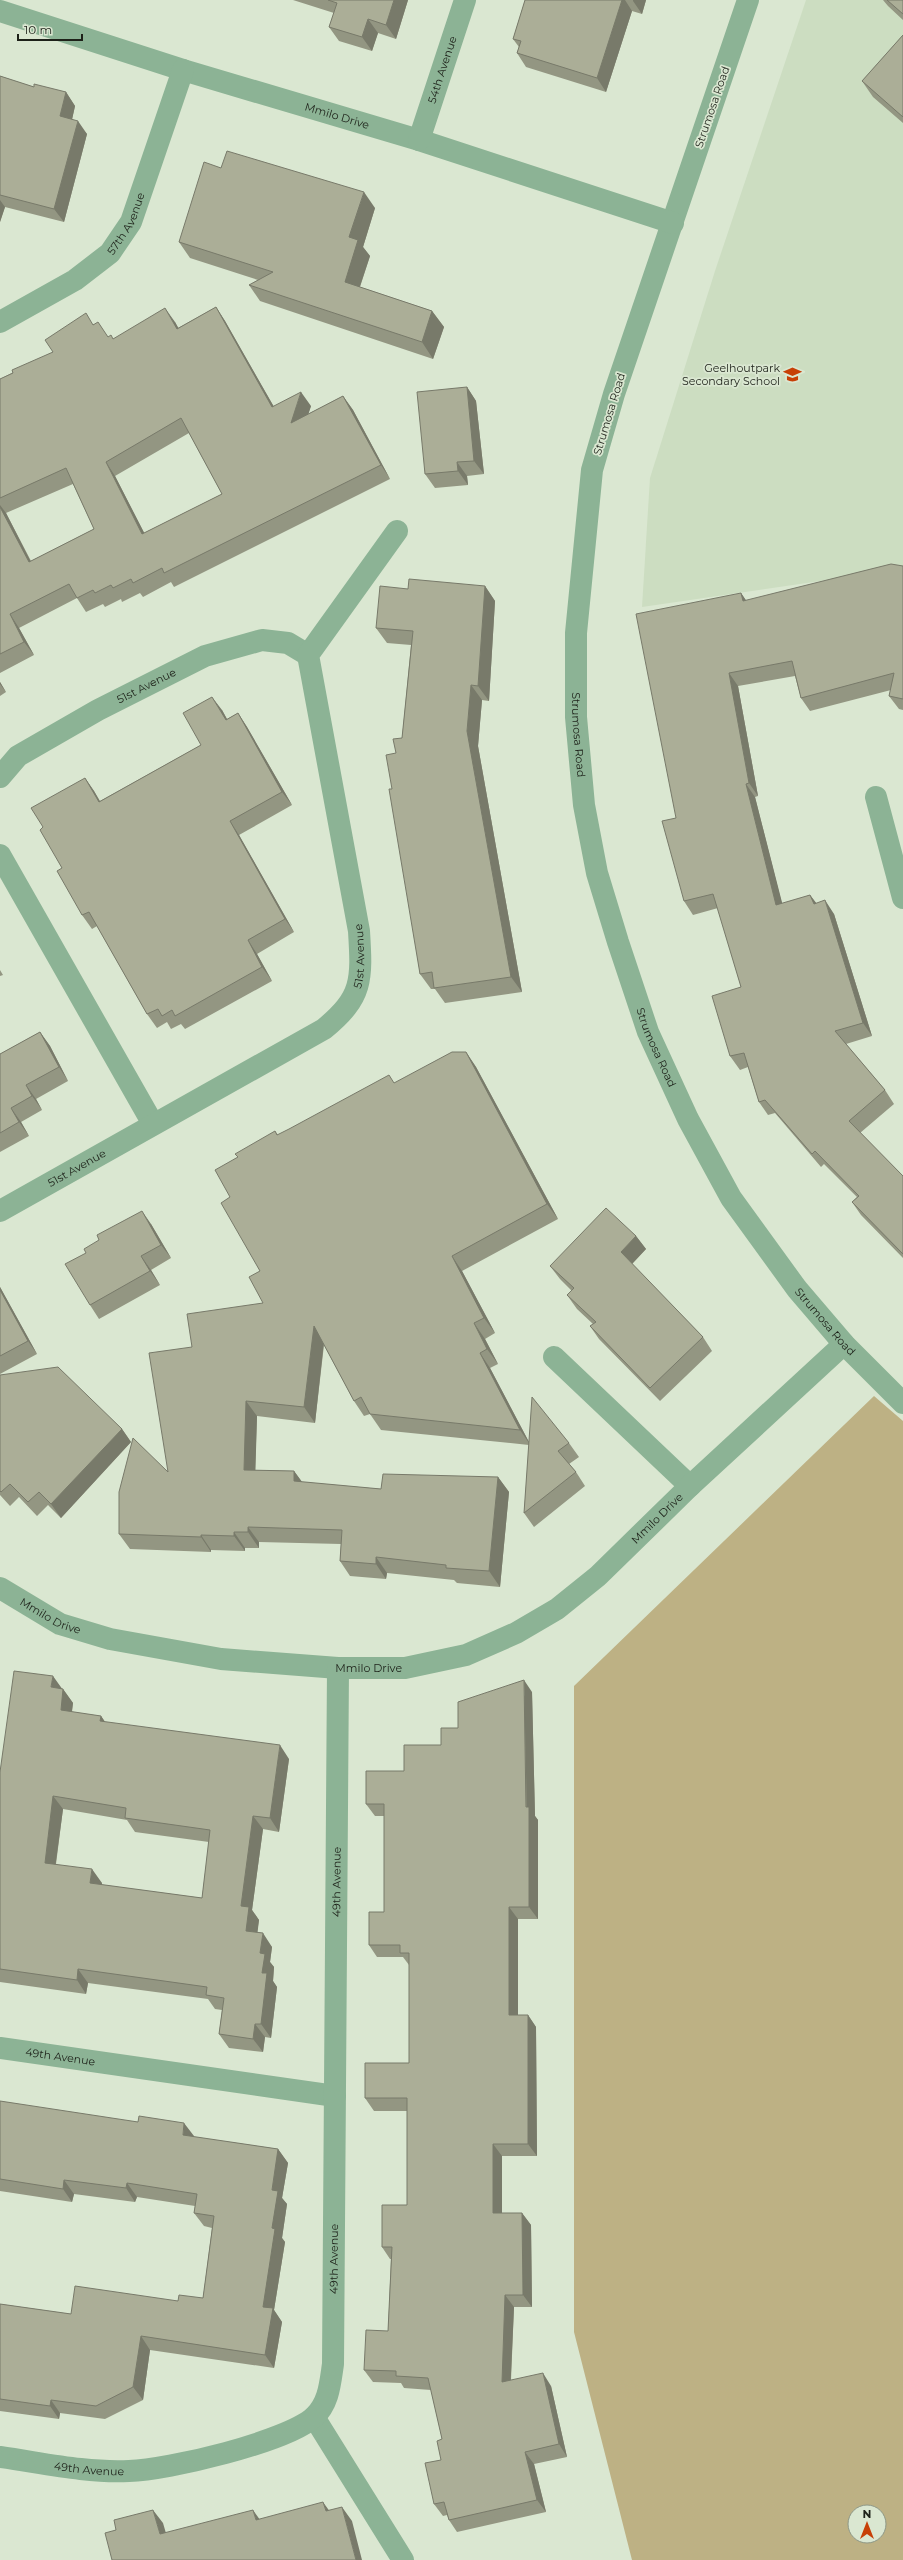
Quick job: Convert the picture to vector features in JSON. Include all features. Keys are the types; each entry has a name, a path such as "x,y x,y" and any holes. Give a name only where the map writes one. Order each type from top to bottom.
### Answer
{"street":[{"name":"54th Avenue","path":"419,140 465,0"},
{"name":"Strumosa Road","path":"748,0 614,394 592,470 576,633 576,717 584,805 598,873 620,950 648,1032 688,1118 731,1198 797,1289 844,1344 903,1402"},
{"name":"Mmilo Drive","path":"0,11 183,70 419,140 673,223"},
{"name":"57th Avenue","path":"0,322 75,280 110,254 131,222 183,70"},
{"path":"308,655 397,531"},
{"name":"51st Avenue","path":"0,777 18,756 98,710 205,656 262,640 288,643 308,655 359,931 361,956 359,981 354,997 344,1012 324,1029 0,1211"},
{"path":"876,797 903,898"},
{"path":"0,855 153,1124"},
{"name":"Mmilo Drive","path":"0,1588 60,1624 110,1639 221,1659 338,1668 405,1668 466,1655 516,1634 557,1609 598,1576 690,1486 844,1344"},
{"name":"Mmilo Drive","path":"554,1357 690,1486"},
{"name":"49th Avenue","path":"0,2457 87,2470 130,2472 250,2447 314,2417 329,2395 333,2364 338,1668"},
{"name":"49th Avenue","path":"0,2048 336,2096"},
{"path":"314,2417 403,2560"}],"shaded area":[{"name":"Geelhoutpark Secondary School","path":"806,0 903,0 903,569 642,607 650,478 715,271"},
{"path":"874,1396 903,1421 903,2560 632,2560 574,2332 574,1686"}],"building":[{"path":"328,0 394,0 386,25 368,19 362,37 329,27 337,3"},
{"path":"525,0 622,0 597,78 517,53 521,41 513,39"},
{"path":"887,0 903,0 903,14"},
{"path":"903,35 903,117 862,81"},
{"path":"0,76 34,87 34,84 66,92 60,116 78,121 54,209 0,195"},
{"path":"227,151 364,192 349,237 358,240 345,282 432,311 422,342 249,285 273,272 179,242 204,162 221,168"},
{"path":"216,307 272,407 301,392 291,423 343,396 381,465 164,573 162,568 133,583 131,579 113,588 111,585 95,593 93,590 77,598 69,584 10,614 24,642 0,654 0,507 29,562 94,529 66,468 0,498 0,379 13,373 12,370 53,352 45,340 86,313 93,325 98,322 108,337 111,335 113,339 165,308 177,329","holes":["181,418 222,494 142,534 106,462"]},
{"path":"467,387 474,461 457,462 458,471 425,474 417,392"},
{"path":"891,564 903,566 903,699 889,696 894,673 801,698 792,661 729,673 749,783 746,784 776,905 810,895 814,904 825,900 863,1023 835,1031 885,1090 849,1121 903,1176 903,1254 852,1202 859,1196 815,1151 812,1154 765,1100 759,1102 744,1053 730,1056 712,996 741,987 713,894 684,901 662,821 676,818 636,614 741,593 743,601"},
{"path":"409,579 485,586 478,686 471,685 467,731 511,977 434,988 432,972 420,974 389,789 392,789 386,755 396,753 393,739 402,738 413,631 376,628 380,586 408,589"},
{"path":"212,697 226,720 238,713 282,792 230,821 285,919 248,940 262,967 175,1016 172,1010 162,1016 158,1009 147,1014 89,912 82,915 57,871 62,868 40,830 43,827 31,808 85,778 99,802 201,745 183,713"},
{"path":"40,1032 59,1067 26,1085 32,1096 11,1108 19,1122 0,1133 0,1054"},
{"path":"452,1052 466,1052 547,1204 452,1256 484,1318 474,1323 487,1349 480,1353 520,1430 370,1414 361,1397 354,1401 314,1326 304,1407 246,1401 244,1470 294,1471 294,1481 381,1489 383,1474 498,1477 489,1571 446,1568 446,1565 376,1557 376,1564 340,1561 342,1530 248,1527 248,1532 234,1532 234,1536 201,1535 201,1537 119,1534 119,1492 133,1438 168,1472 149,1353 192,1347 187,1314 263,1303 249,1277 260,1271 221,1203 230,1197 215,1170 238,1157 235,1154 275,1131 277,1135 389,1075 394,1083"},
{"path":"606,1208 636,1236 621,1252 703,1337 650,1388 590,1326 596,1322 567,1295 574,1288 550,1266"},
{"path":"142,1211 161,1245 141,1256 150,1271 90,1305 65,1264 86,1253 84,1249 99,1240 97,1235"},
{"path":"0,1290 28,1341 0,1356"},
{"path":"58,1367 122,1429 51,1504 39,1492 28,1502 10,1484 1,1492 0,1491 0,1375"},
{"path":"532,1397 569,1443 558,1451 576,1472 524,1513"},
{"path":"14,1671 53,1676 51,1687 63,1689 61,1710 101,1716 100,1721 280,1745 270,1818 253,1816 241,1906 249,1907 246,1931 263,1933 260,1953 265,1954 262,1973 267,1973 261,2024 255,2024 253,2039 219,2034 224,1998 206,1995 207,1987 78,1969 77,1980 0,1969 0,1772","holes":["53,1796 126,1808 125,1818 210,1830 202,1898 90,1883 92,1869 45,1863"]},
{"path":"524,1680 526,1807 529,1807 529,1907 509,1907 509,2015 528,2015 528,2144 493,2144 493,2213 522,2213 523,2295 505,2295 502,2382 543,2373 559,2444 525,2452 537,2500 449,2520 444,2502 434,2504 425,2463 441,2460 437,2441 442,2439 428,2378 396,2376 396,2371 364,2370 366,2330 388,2331 392,2247 382,2247 382,2205 407,2205 407,2098 365,2098 365,2063 409,2063 409,1953 400,1953 400,1945 369,1945 369,1912 384,1912 384,1804 366,1804 366,1771 404,1771 404,1745 441,1745 441,1728 458,1728 458,1702"},
{"path":"0,2101 138,2122 139,2116 184,2123 183,2135 278,2149 272,2190 278,2191 272,2228 275,2229 263,2307 273,2308 265,2355 141,2336 133,2387 96,2406 51,2400 50,2406 0,2399 0,2304 71,2314 75,2286 178,2301 179,2295 203,2298 214,2216 194,2213 197,2194 127,2183 126,2188 64,2180 63,2189 0,2179"},
{"path":"323,2502 326,2511 342,2507 356,2560 112,2560 105,2533 116,2530 114,2520 153,2510 160,2534 253,2510 256,2520"}],"place":[{"name":"Geelhoutpark Secondary School","path":"793,374"}]}
